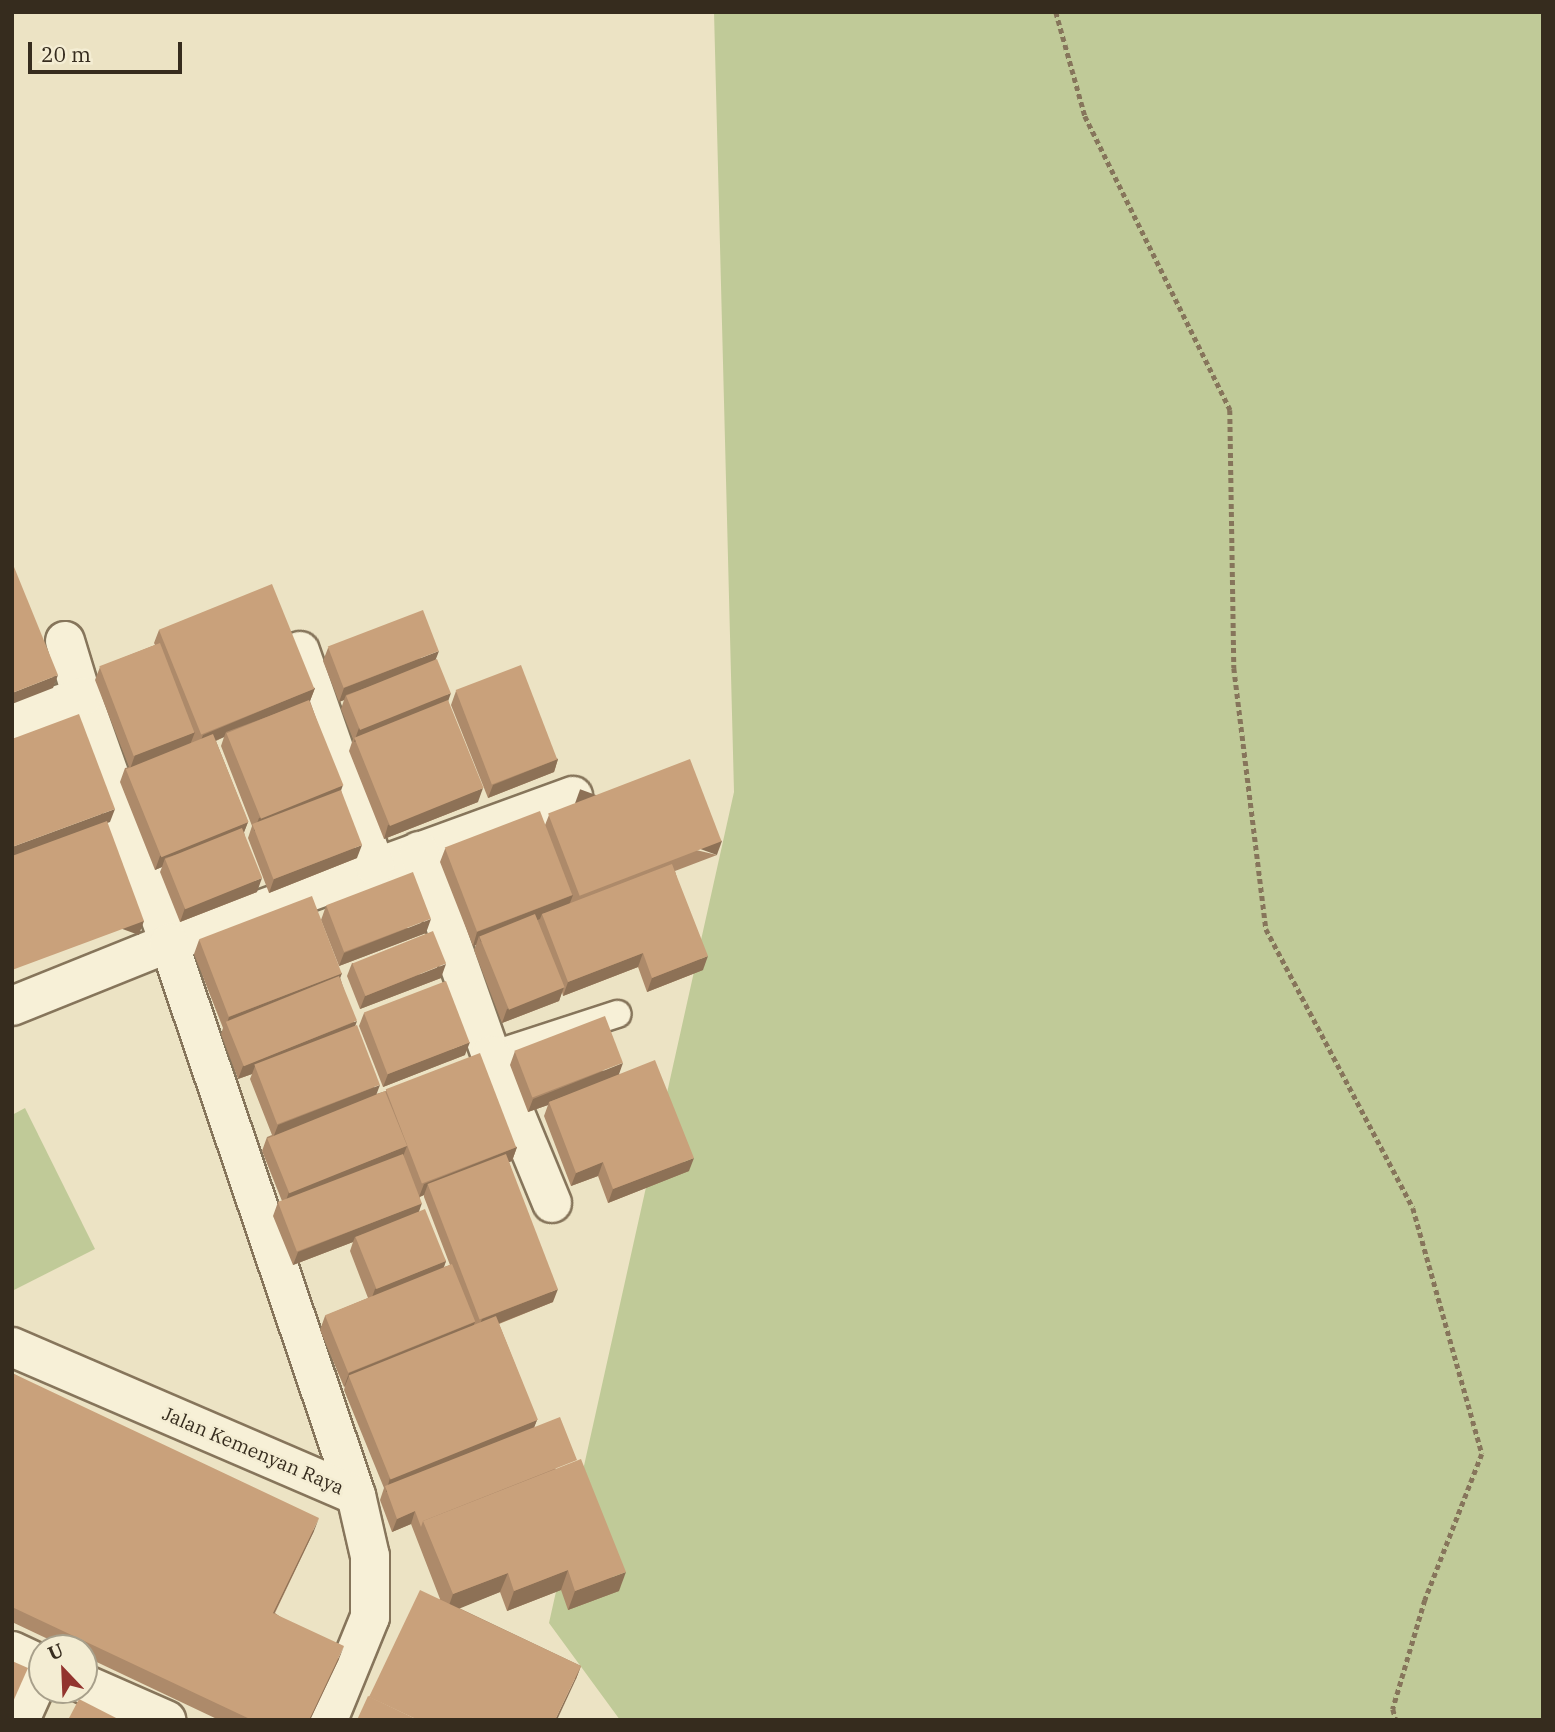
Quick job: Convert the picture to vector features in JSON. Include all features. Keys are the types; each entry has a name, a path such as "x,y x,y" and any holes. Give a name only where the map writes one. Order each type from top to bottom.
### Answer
{"street":[{"path":"65,641 356,1495"},
{"path":"300,651 375,866"},
{"path":"12,720 82,697"},
{"path":"12,1006 169,943 573,796"},
{"path":"419,851 491,1055 552,1203"},
{"name":"Jalan Kemenyan Raya","path":"12,1347 356,1495 370,1556 370,1617 328,1720"},
{"path":"12,1651 28,1658"},
{"path":"98,1690 166,1720"},
{"path":"20,1720 28,1702"}],"lane":[{"path":"491,1055 617,1014"}],"path":[{"path":"1056,12 1086,116 1230,410 1234,668 1266,929 1413,1208 1482,1454 1425,1600 1393,1709 1396,1720"}],"green space":[{"path":"714,12 1543,12 1543,1720 620,1720 549,1623 734,792"},
{"path":"25,1108 95,1249 14,1290 12,1115"}],"building":[{"path":"12,562 58,675 12,693"},
{"path":"272,584 314,689 201,734 159,630"},
{"path":"423,610 439,651 344,688 328,647"},
{"path":"160,643 194,733 134,756 99,666"},
{"path":"437,659 451,693 360,730 346,696"},
{"path":"521,665 557,759 492,784 456,690"},
{"path":"309,700 343,785 261,819 226,733"},
{"path":"448,700 484,788 390,826 354,738"},
{"path":"79,714 115,809 12,847 12,739"},
{"path":"213,734 249,822 161,857 126,769"},
{"path":"690,759 722,841 580,896 548,813"},
{"path":"341,790 362,845 273,879 252,824"},
{"path":"540,811 572,895 477,932 445,848"},
{"path":"107,821 144,921 12,970 12,856"},
{"path":"242,828 262,878 185,909 165,859"},
{"path":"672,864 708,956 652,978 643,953 568,982 542,914"},
{"path":"413,872 431,919 344,952 326,905"},
{"path":"312,896 342,973 229,1017 199,939"},
{"path":"535,914 565,987 509,1010 479,936"},
{"path":"433,931 446,963 365,996 352,964"},
{"path":"339,976 357,1021 244,1066 226,1022"},
{"path":"446,981 470,1043 387,1074 364,1013"},
{"path":"605,1016 623,1063 532,1097 514,1051"},
{"path":"357,1025 380,1085 277,1124 254,1064"},
{"path":"480,1053 516,1147 422,1183 386,1089"},
{"path":"655,1060 694,1158 613,1189 603,1162 576,1173 549,1102"},
{"path":"385,1091 407,1146 289,1193 267,1139"},
{"path":"403,1154 422,1203 297,1252 278,1202"},
{"path":"506,1154 558,1289 480,1319 428,1184"},
{"path":"425,1209 446,1261 376,1289 355,1237"},
{"path":"452,1264 475,1321 348,1373 325,1315"},
{"path":"496,1316 538,1420 391,1479 349,1376"},
{"path":"12,1373 319,1518 273,1613 344,1646 309,1720 252,1720 98,1647 98,1634 69,1634 12,1607"},
{"path":"560,1417 577,1460 423,1521 421,1527 415,1511 397,1519 385,1486"},
{"path":"581,1459 626,1572 575,1591 568,1570 514,1591 508,1573 453,1594 423,1521"},
{"path":"420,1590 581,1666 555,1720 418,1720 369,1697"},
{"path":"12,1661 28,1668 12,1704"},
{"path":"368,1696 418,1720 357,1720"},
{"path":"76,1704 89,1704 120,1720 68,1720"}]}
